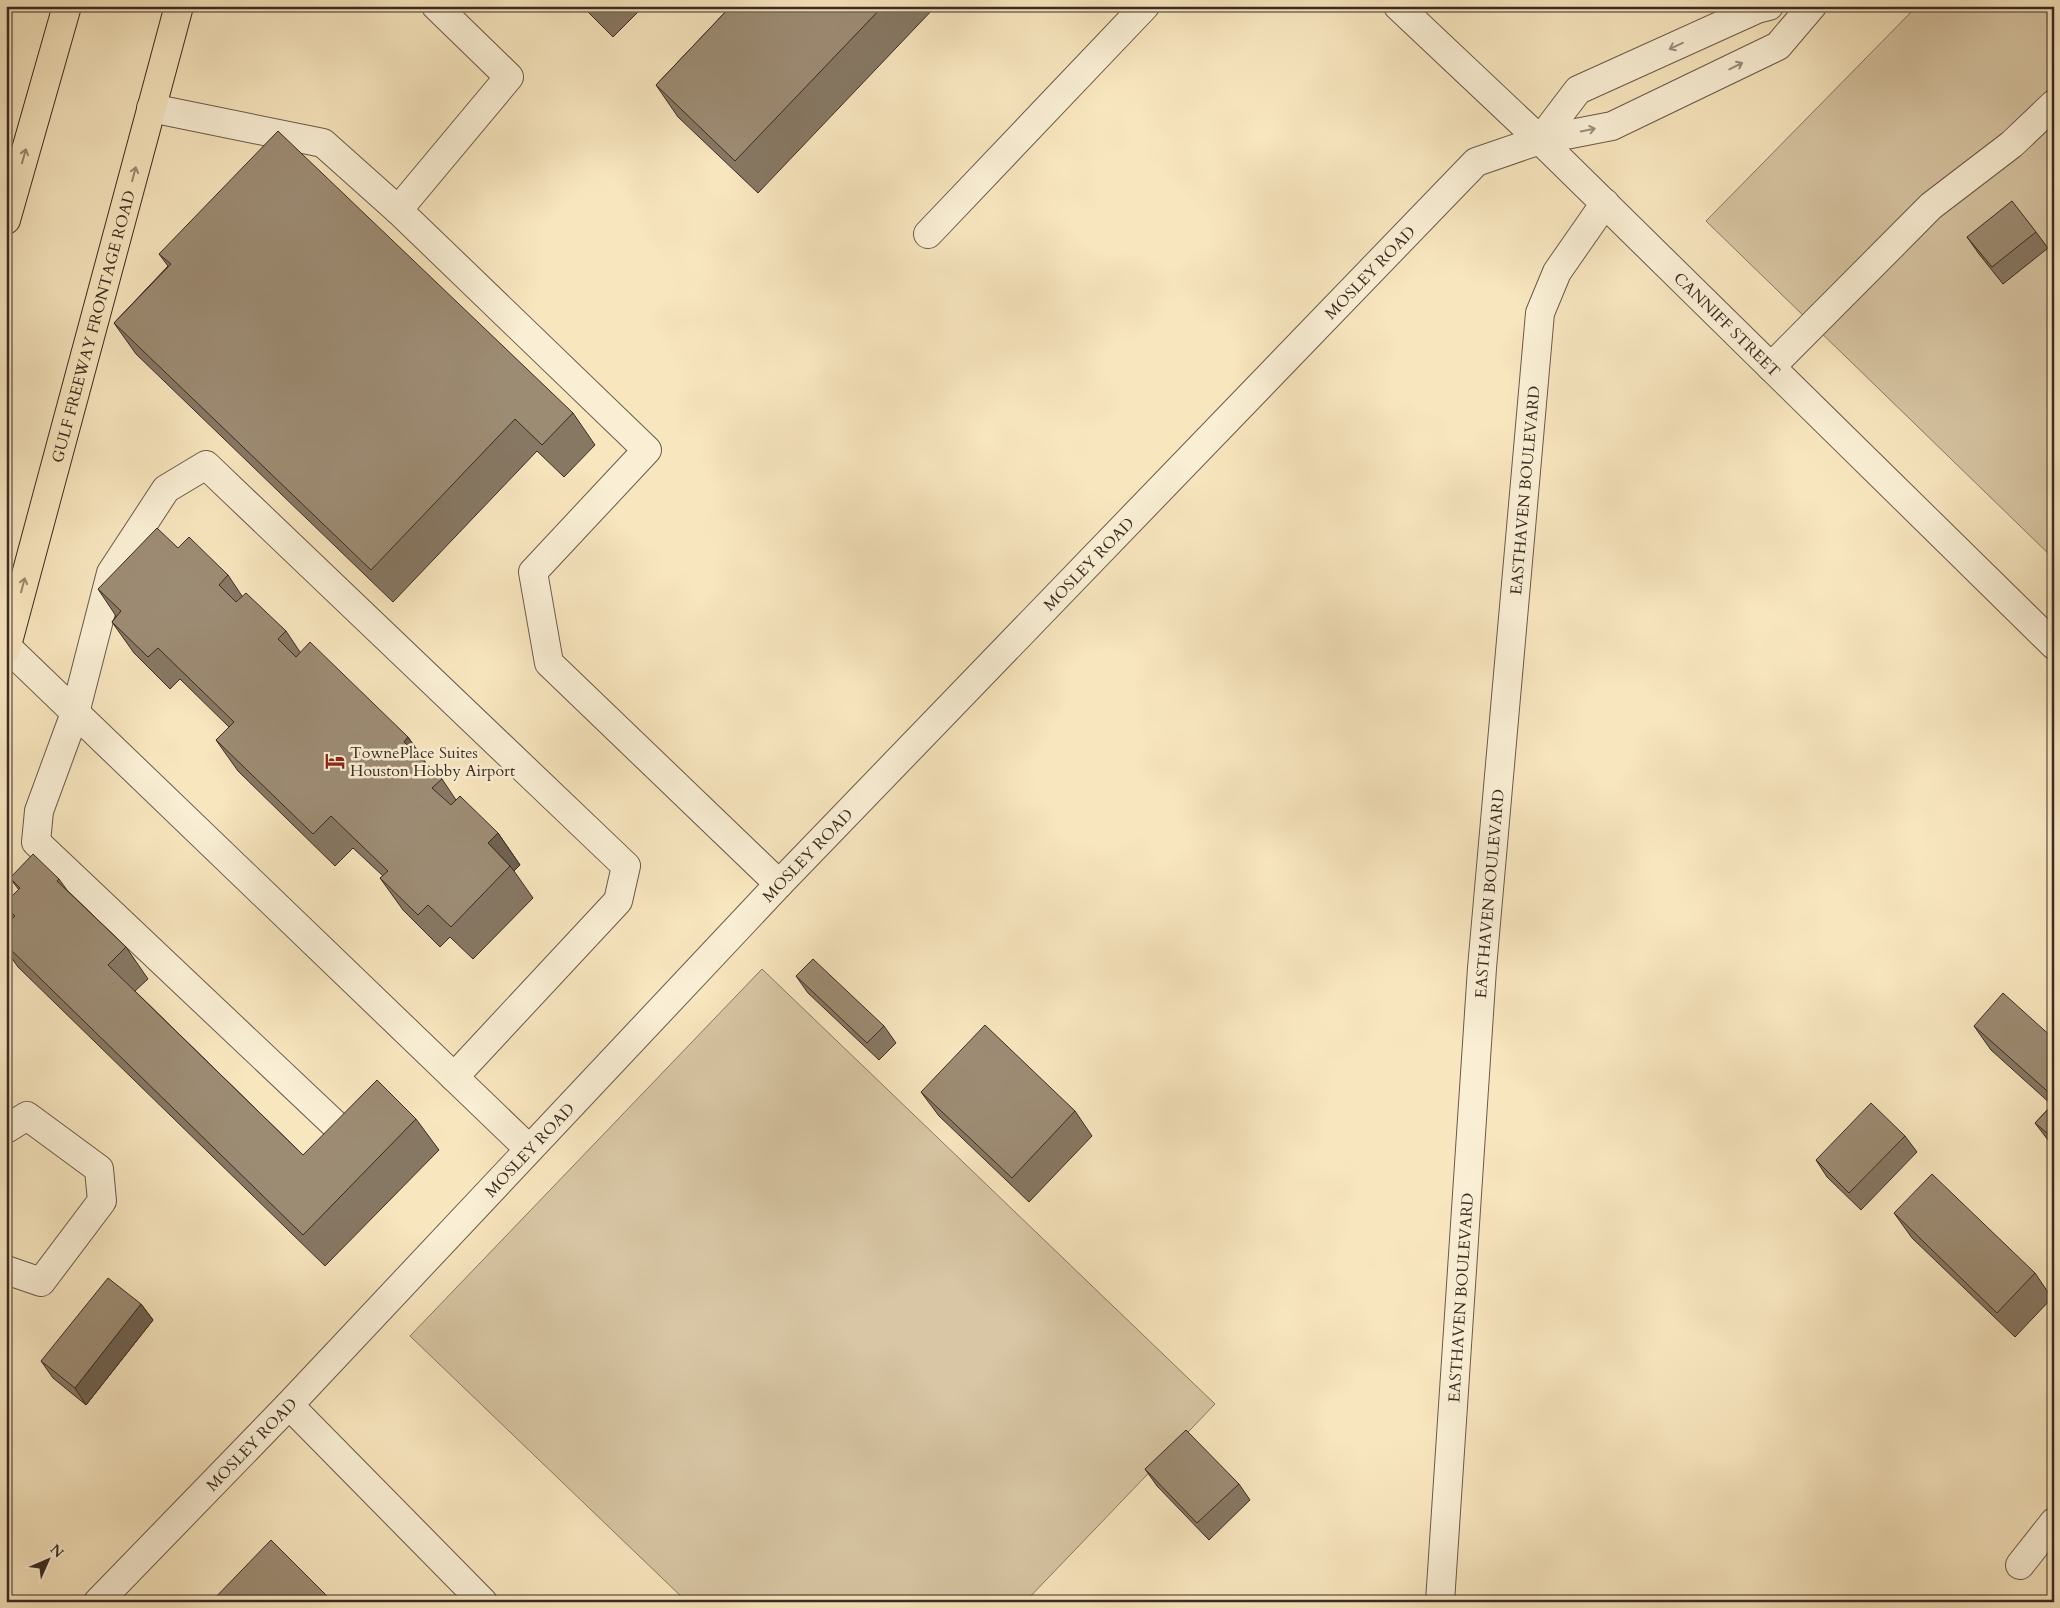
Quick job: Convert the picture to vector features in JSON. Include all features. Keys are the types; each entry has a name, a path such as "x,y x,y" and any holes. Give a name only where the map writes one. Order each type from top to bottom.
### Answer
{"main road":[{"path":"6,220 67,6"},
{"name":"GULF FREEWAY FRONTAGE ROAD","path":"6,648 180,6"}],"street":[{"path":"398,210 509,77 436,6"},
{"path":"928,234 1145,6"},
{"name":"CANNIFF STREET","path":"1398,6 1605,203 2054,645"},
{"path":"1540,140 1578,90 1757,9 1769,6"},
{"name":"MOSLEY ROAD","path":"98,1602 289,1405 779,884 1476,162 1540,140 1612,126 1778,46 1812,6"},
{"path":"1771,367 1931,206 2012,144 2054,104"},
{"path":"152,108 324,143 398,210 647,450 533,572 549,662 779,884"},
{"name":"EASTHAVEN BOULEVARD","path":"1440,1602 1482,968 1540,313 1557,272 1605,203"},
{"path":"347,1136 36,842 39,810 75,713 111,574 166,489 206,465 626,866 618,901 454,1077"},
{"path":"6,648 529,1149"},
{"path":"6,1129 27,1116 99,1169 102,1201 41,1282 6,1270"},
{"path":"289,1405 483,1602"},
{"path":"2020,1565 2054,1522"}],"shaded area":[{"path":"1917,6 2054,6 2054,559 1706,221"},
{"path":"762,969 1215,1404 1025,1602 687,1602 410,1336"}],"building":[{"path":"731,6 883,6 735,161 656,85"},
{"path":"278,131 573,413 542,445 515,419 371,570 114,323 171,264 159,254"},
{"path":"2012,201 2036,232 1992,267 1967,237"},
{"name":"TownePlace Suites Houston Hobby Airport","path":"157,528 178,548 189,537 228,575 219,585 236,602 246,593 286,631 278,639 296,657 310,642 408,737 404,742 442,779 432,788 451,805 460,796 498,833 488,843 510,866 451,927 428,905 418,915 380,878 388,871 331,816 313,834 216,740 234,722 158,648 148,657 112,622 121,611 98,589"},
{"path":"33,854 59,879 57,881 126,947 108,965 303,1155 377,1080 416,1119 303,1235 6,945 6,925 15,916 6,907 6,902 20,888 10,878"},
{"path":"813,959 884,1026 867,1043 796,976"},
{"path":"2003,993 2054,1039 2054,1097 1974,1026"},
{"path":"985,1025 1075,1111 1012,1178 921,1092"},
{"path":"1871,1103 1905,1136 1849,1193 1816,1160"},
{"path":"2054,1103 2054,1139 2035,1123"},
{"path":"1932,1174 2035,1273 1997,1313 1894,1213"},
{"path":"108,1278 141,1304 75,1388 41,1361"},
{"path":"1186,1430 1239,1484 1197,1523 1145,1469"},
{"path":"271,1540 333,1602 211,1602"}],"place":[{"name":"TownePlace Suites Houston Hobby Airport","path":"335,761"}]}
